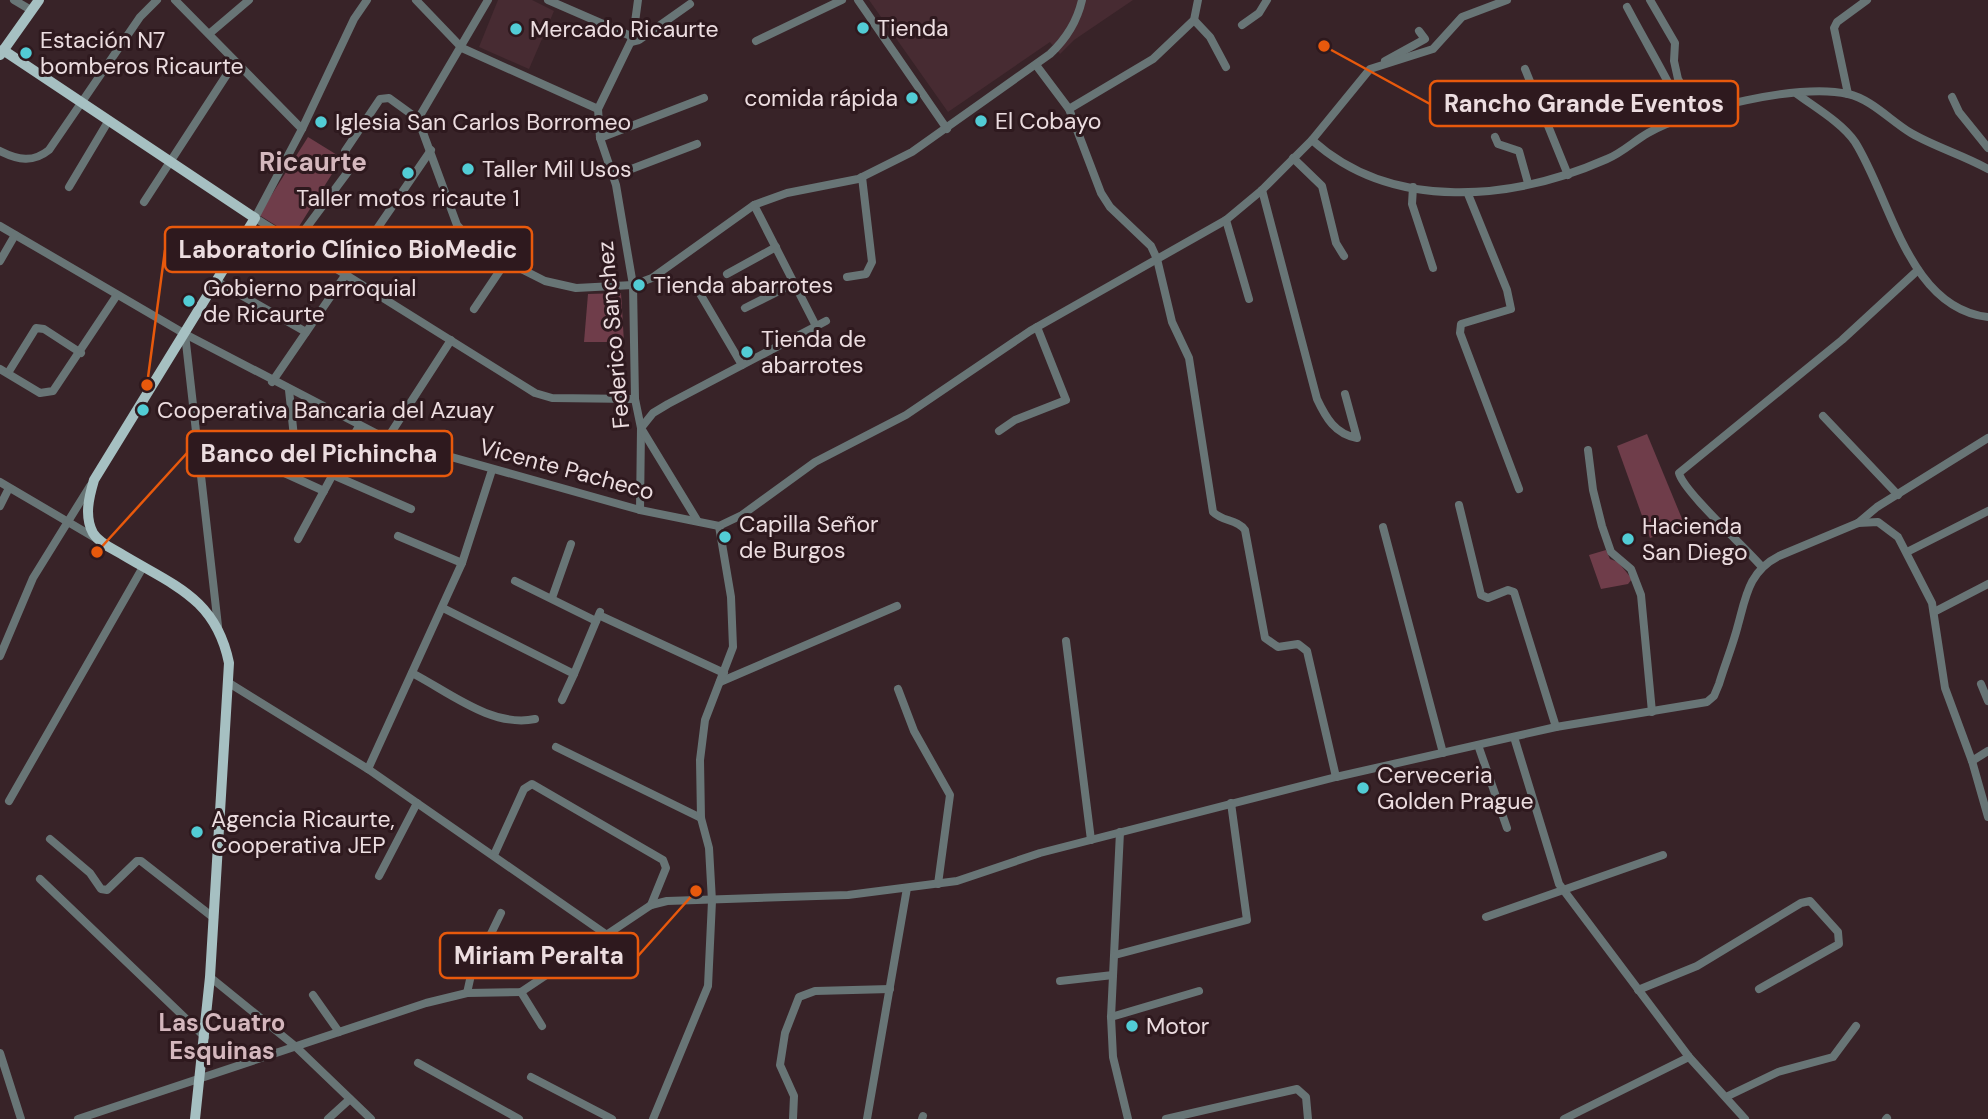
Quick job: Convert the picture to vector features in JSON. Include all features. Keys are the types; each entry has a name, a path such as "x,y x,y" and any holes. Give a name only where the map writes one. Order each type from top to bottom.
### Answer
{"main road":[{"path":"39,0 1,53 170,159 255,218 94,480 88,512 89,522 98,540 188,595 218,626 229,663 210,977 195,1119"}],"street":[{"path":"14,0 31,10"},
{"path":"0,151 26,160 44,154 140,17 157,0"},
{"path":"175,0 302,129"},
{"path":"209,34 249,0"},
{"path":"367,0 354,19 302,129 255,218 543,396 635,399"},
{"path":"416,0 462,48 598,109 632,40 638,0"},
{"path":"418,119 488,0"},
{"path":"548,0 632,40 639,40 690,4"},
{"path":"756,41 842,0"},
{"path":"858,0 947,129"},
{"path":"295,243 350,169 345,151 380,99 389,98 418,119 457,225 476,246 545,281 576,288 633,285 665,269 754,205 787,193 840,185 912,152 1036,65 1063,42 1079,14 1082,0"},
{"path":"1069,109 1153,58 1194,20 1198,0"},
{"path":"1242,25 1259,13 1267,0"},
{"path":"653,1119 708,986 712,901 709,849 701,818 703,735 733,647 733,627 719,526 742,515 815,461 906,415 1037,327 1226,220 1262,190 1312,140 1370,69 1433,49 1462,17 1507,0"},
{"path":"1650,0 1675,43 1674,61 1678,79 1698,113"},
{"path":"1848,94 1834,28 1837,22 1867,0"},
{"path":"1627,7 1652,55 1661,63 1686,118"},
{"path":"1194,20 1210,37 1226,67"},
{"path":"1382,63 1389,56 1406,51 1425,39 1419,31"},
{"path":"144,202 235,62"},
{"path":"1036,65 1069,109 1101,193 1118,217 1151,246 1157,259 1172,322 1189,358 1213,512 1219,518 1240,524 1245,530 1265,638 1278,647 1298,644 1307,651 1336,778"},
{"path":"1525,68 1567,174"},
{"path":"1312,140 1332,156 1377,179 1435,193 1468,194 1567,174 1610,158 1649,132 1727,104 1818,91 1848,94 1913,134 1988,169"},
{"path":"1797,94 1854,141 1919,271 1941,298 1958,308 1988,317"},
{"path":"1952,97 1959,112 1988,148"},
{"path":"600,138 704,98"},
{"name":"Federico Sanchez","path":"598,109 600,138 613,176 633,285 635,399 641,428 640,510"},
{"path":"69,187 109,120"},
{"path":"1495,137 1498,145 1518,151 1528,183"},
{"path":"613,176 697,144"},
{"path":"272,382 431,150"},
{"path":"1293,158 1322,186 1336,243 1344,256"},
{"path":"848,277 866,274 872,262 862,177"},
{"path":"1413,187 1412,204 1433,268"},
{"path":"1262,190 1317,399 1332,425 1342,433 1357,438 1345,394"},
{"path":"1468,194 1507,290 1511,309 1461,324 1460,333 1519,489"},
{"path":"754,205 816,326"},
{"path":"1226,220 1249,299"},
{"name":"Vicente Pacheco","path":"0,226 272,382 387,439 640,510 719,526"},
{"path":"0,261 15,235"},
{"path":"727,274 776,247"},
{"path":"474,309 505,262"},
{"path":"1762,567 1741,542 1715,519 1682,481 1679,473 1842,340 1919,271"},
{"path":"218,282 306,332"},
{"path":"745,308 794,283"},
{"path":"699,292 742,365"},
{"path":"81,353 44,328 36,328 4,371 46,393 59,385 81,353 117,295"},
{"path":"697,520 641,428 653,413 668,404 825,321"},
{"path":"999,431 1015,420 1066,400 1037,327"},
{"path":"185,334 218,626"},
{"path":"387,439 451,340"},
{"path":"289,390 294,437 291,447"},
{"path":"1824,416 1898,495"},
{"path":"298,539 359,426"},
{"path":"78,1119 426,1003 467,993 521,992 651,905 667,901 836,895 957,881 1120,832 1336,778 1556,727 1697,705 1714,696 1738,625 1746,590 1762,567 1779,556 1858,523 1988,438"},
{"path":"1588,450 1593,490 1611,552 1631,569 1641,595 1652,712"},
{"path":"269,466 324,491"},
{"path":"368,769 462,563 492,470"},
{"path":"333,475 411,509"},
{"path":"0,656 33,578 94,480"},
{"path":"0,482 98,540"},
{"path":"0,506 9,488"},
{"path":"1459,505 1480,595 1488,598 1508,590 1514,592 1556,727"},
{"path":"1907,552 1988,510"},
{"path":"1858,523 1878,522 1889,528 1907,552 1934,611 1945,688 1972,761 1988,817"},
{"path":"1383,527 1443,753"},
{"path":"398,537 462,563"},
{"path":"552,598 570,544"},
{"path":"9,801 143,567"},
{"path":"514,581 599,617 722,677 897,606"},
{"path":"1934,611 1988,584"},
{"path":"443,608 574,674"},
{"path":"562,700 599,617"},
{"path":"1066,641 1091,840"},
{"path":"412,673 492,716 512,721 535,719"},
{"path":"229,683 368,769 607,935"},
{"path":"1981,684 1988,701"},
{"path":"898,689 914,731 950,795 938,884"},
{"path":"1514,737 1553,870 1562,888 1689,1057 1728,1096 1745,1119"},
{"path":"1478,745 1507,828"},
{"path":"556,747 701,818"},
{"path":"1972,761 1988,751"},
{"path":"494,855 524,789 532,785 663,860 666,867 651,905"},
{"path":"379,876 417,803"},
{"path":"1115,956 1247,920 1231,803"},
{"path":"1120,832 1111,1017 1112,1057 1128,1119"},
{"path":"50,839 90,873 101,889 107,890 137,861 141,861 214,918"},
{"path":"1486,917 1562,888 1663,855"},
{"path":"40,880 205,1037"},
{"path":"867,1119 907,888"},
{"path":"1638,990 1697,966 1801,903 1810,901 1838,932 1839,944 1759,989"},
{"path":"467,993 471,975 501,913"},
{"path":"1060,981 1114,975"},
{"path":"210,977 295,1046 371,1119"},
{"path":"793,1119 794,1096 780,1065 785,1033 799,997 815,991 890,989"},
{"path":"1111,1017 1199,991"},
{"path":"521,992 542,1026"},
{"path":"313,995 339,1032"},
{"path":"1728,1096 1778,1072 1833,1057 1856,1026"},
{"path":"0,1053 21,1119"},
{"path":"1564,1119 1689,1057"},
{"path":"418,1063 519,1119"},
{"path":"531,1077 612,1119"},
{"path":"1166,1119 1297,1088 1306,1097 1308,1119"},
{"path":"328,1119 350,1099"}],"shaded area":[{"name":"Mercado Ricaurte","path":"498,0 532,0 554,11 529,69 479,47"},
{"path":"869,0 1133,0 1074,40 1060,54 1050,42 948,112"},
{"path":"308,137 342,158 293,236 259,215"},
{"path":"621,293 624,342 584,342 588,294"},
{"path":"1647,434 1685,526 1650,538 1617,446"},
{"path":"1606,550 1610,559 1618,562 1632,579 1628,584 1601,589 1589,555"}],"place":[{"name":"Tienda","path":"863,28"},
{"name":"Mercado Ricaurte","path":"516,29"},
{"name":"Rancho Grande Eventos","path":"1324,46"},
{"name":"Estación N7 bomberos Ricaurte","path":"26,53"},
{"name":"comida rápida","path":"912,98"},
{"name":"El Cobayo","path":"981,121"},
{"name":"Iglesia San Carlos Borromeo","path":"321,122"},
{"name":"Taller Mil Usos","path":"468,169"},
{"name":"Taller motos ricaute 1","path":"408,173"},
{"name":"Tienda abarrotes","path":"639,285"},
{"name":"Gobierno parroquial de Ricaurte","path":"189,301"},
{"name":"Tienda de abarrotes","path":"747,352"},
{"name":"Laboratorio Clínico BioMedic","path":"147,385"},
{"name":"Cooperativa Bancaria del Azuay","path":"143,410"},
{"name":"Capilla Señor de Burgos","path":"725,537"},
{"name":"Hacienda San Diego","path":"1628,539"},
{"name":"Banco del Pichincha","path":"97,552"},
{"name":"Cerveceria Golden Prague","path":"1363,788"},
{"name":"Agencia Ricaurte, Cooperativa JEP","path":"197,832"},
{"name":"Miriam Peralta","path":"696,891"},
{"name":"Motor","path":"1132,1026"}],"district":[{"name":"Ricaurte","path":"313,162"},
{"name":"Las Cuatro Esquinas","path":"222,1037"}]}
